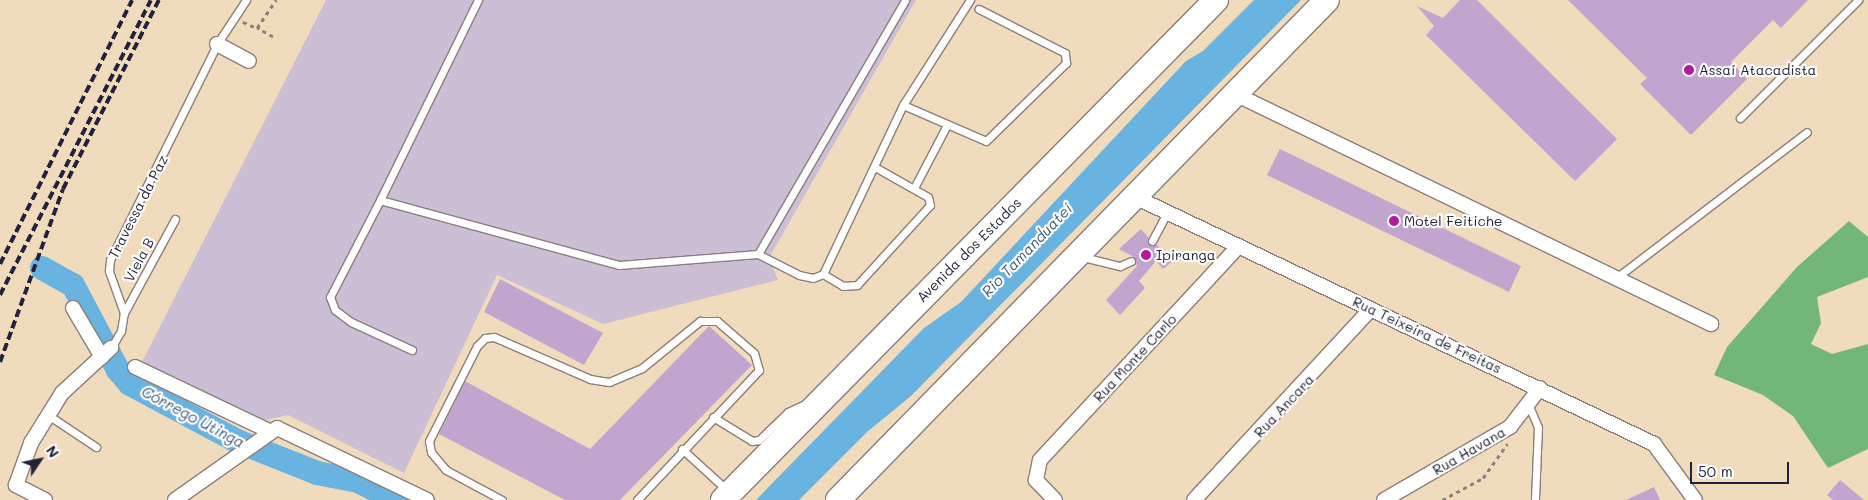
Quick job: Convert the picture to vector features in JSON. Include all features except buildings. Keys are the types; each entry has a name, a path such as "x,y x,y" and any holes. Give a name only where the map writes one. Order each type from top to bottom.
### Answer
{"highway":[{"name":"Avenida dos Estados","path":"726,496 1216,0"},
{"path":"838,500 1327,0"}],"street":[{"path":"217,44 249,61"},
{"path":"1235,94 1614,280 1711,324"},
{"name":"Rua Teixeira de Freitas","path":"1135,197 1540,388 1654,444 1695,500"},
{"name":"Rua Monte Carlo","path":"1055,500 1040,486 1036,473 1040,460 1239,246"},
{"path":"44,500 16,485 31,443 62,393 106,353 73,308"},
{"name":"Rua Ancara","path":"1194,500 1371,309"},
{"path":"135,367 269,431 285,430 427,500"},
{"name":"Rua Havana","path":"1384,500 1510,427 1529,406 1540,388"},
{"path":"175,500 269,431"},
{"path":"195,500 206,479"}],"lane":[{"name":"Travessa da Paz","path":"124,313 109,271 110,260 217,44 246,0"},
{"path":"412,350 350,322 335,310 330,297 478,0"},
{"path":"758,254 905,0"},
{"path":"380,200 619,265 758,254 799,275 814,278 823,274 876,167 903,105 970,0"},
{"path":"1740,118 1858,0"},
{"path":"903,105 977,140 994,138 1066,63 1065,53 979,9"},
{"path":"914,188 947,125"},
{"path":"1614,280 1807,132"},
{"path":"823,274 843,286 857,285 930,205 928,197 876,167"},
{"path":"1152,240 1167,213"},
{"name":"Viela B","path":"124,313 175,219"},
{"path":"1077,256 1120,266 1131,261"},
{"path":"106,353 121,331 124,313"},
{"path":"502,500 446,470 431,452 429,441 477,346 485,338 494,337 590,379 609,382 642,368 700,320 716,321 759,362 754,376 682,449 637,500"},
{"path":"713,417 752,441 798,406 822,398"},
{"path":"1529,406 1538,426 1535,500"},
{"path":"48,415 96,447"},
{"path":"682,449 726,496"}],"path":[{"path":"257,28 276,0"},
{"path":"234,18 273,36"},
{"path":"1442,500 1483,478 1504,453 1510,427"}],"shaded area":[{"path":"326,0 916,0 769,258 778,280 603,324 497,275 404,473 288,415 261,421 142,362"}],"green space":[{"path":"1849,221 1868,237 1868,277 1817,297 1821,323 1811,344 1832,354 1868,344 1868,449 1828,468 1793,416 1763,395 1714,375 1727,347 1797,267"}],"water":[{"name":"Rio Tamanduateí","path":"1254,0 1301,0 911,396 867,432 799,500 756,500 924,328 961,302 1186,61 1203,51"}],"waterway":[{"name":"Córrego Utinga","path":"42,268 73,285 118,370 130,384 237,441 317,473 358,481 396,500"}],"railway":[{"path":"0,264 132,0"},
{"path":"0,295 151,0"},
{"path":"0,362 63,189 159,0"}],"place":[{"name":"Assaí Atacadista","path":"1689,70"},
{"name":"Motel Feitiche","path":"1394,221"},
{"name":"Ipiranga","path":"1146,255"}]}
